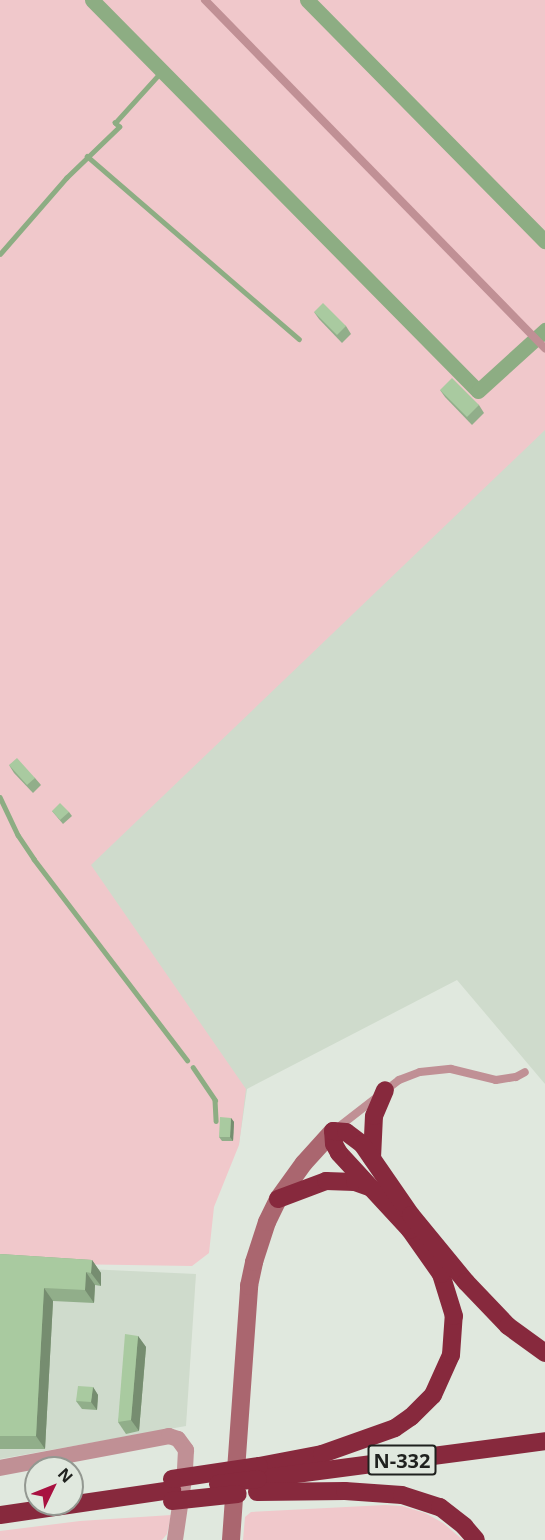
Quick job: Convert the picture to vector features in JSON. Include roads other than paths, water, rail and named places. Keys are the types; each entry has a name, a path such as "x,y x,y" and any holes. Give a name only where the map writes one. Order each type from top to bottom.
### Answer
{"highway":[{"path":"373,1160 371,1131 385,1090"},
{"path":"258,1479 395,1428 423,1406 447,1369 454,1328 447,1289 434,1263 411,1230 339,1153 334,1144 333,1131 354,1136 411,1215 466,1282 508,1326 545,1353"},
{"path":"278,1199 326,1181 355,1182 371,1188"},
{"name":"N-332","path":"84,1499 545,1441"},
{"path":"258,1479 345,1491 402,1495 440,1508 464,1526 476,1540"},
{"path":"0,1507 24,1503"},
{"name":"N-332","path":"0,1515 24,1510"}],"street":[{"path":"231,1540 249,1286 259,1243 278,1199 304,1163 333,1131"},
{"path":"0,1468 161,1436 178,1439 186,1450 175,1540"}],"lane":[{"path":"205,0 545,349"},
{"path":"333,1131 399,1080 436,1069 466,1071 496,1080 516,1077 525,1072"}],"waterway":[{"path":"92,0 478,391 545,330"},
{"path":"307,0 545,241"},
{"path":"0,254 66,178 119,127 115,123 162,71"},
{"path":"87,156 299,339"},
{"path":"0,797 18,835 34,859 187,1060"},
{"path":"193,1067 215,1100 216,1121"}]}
